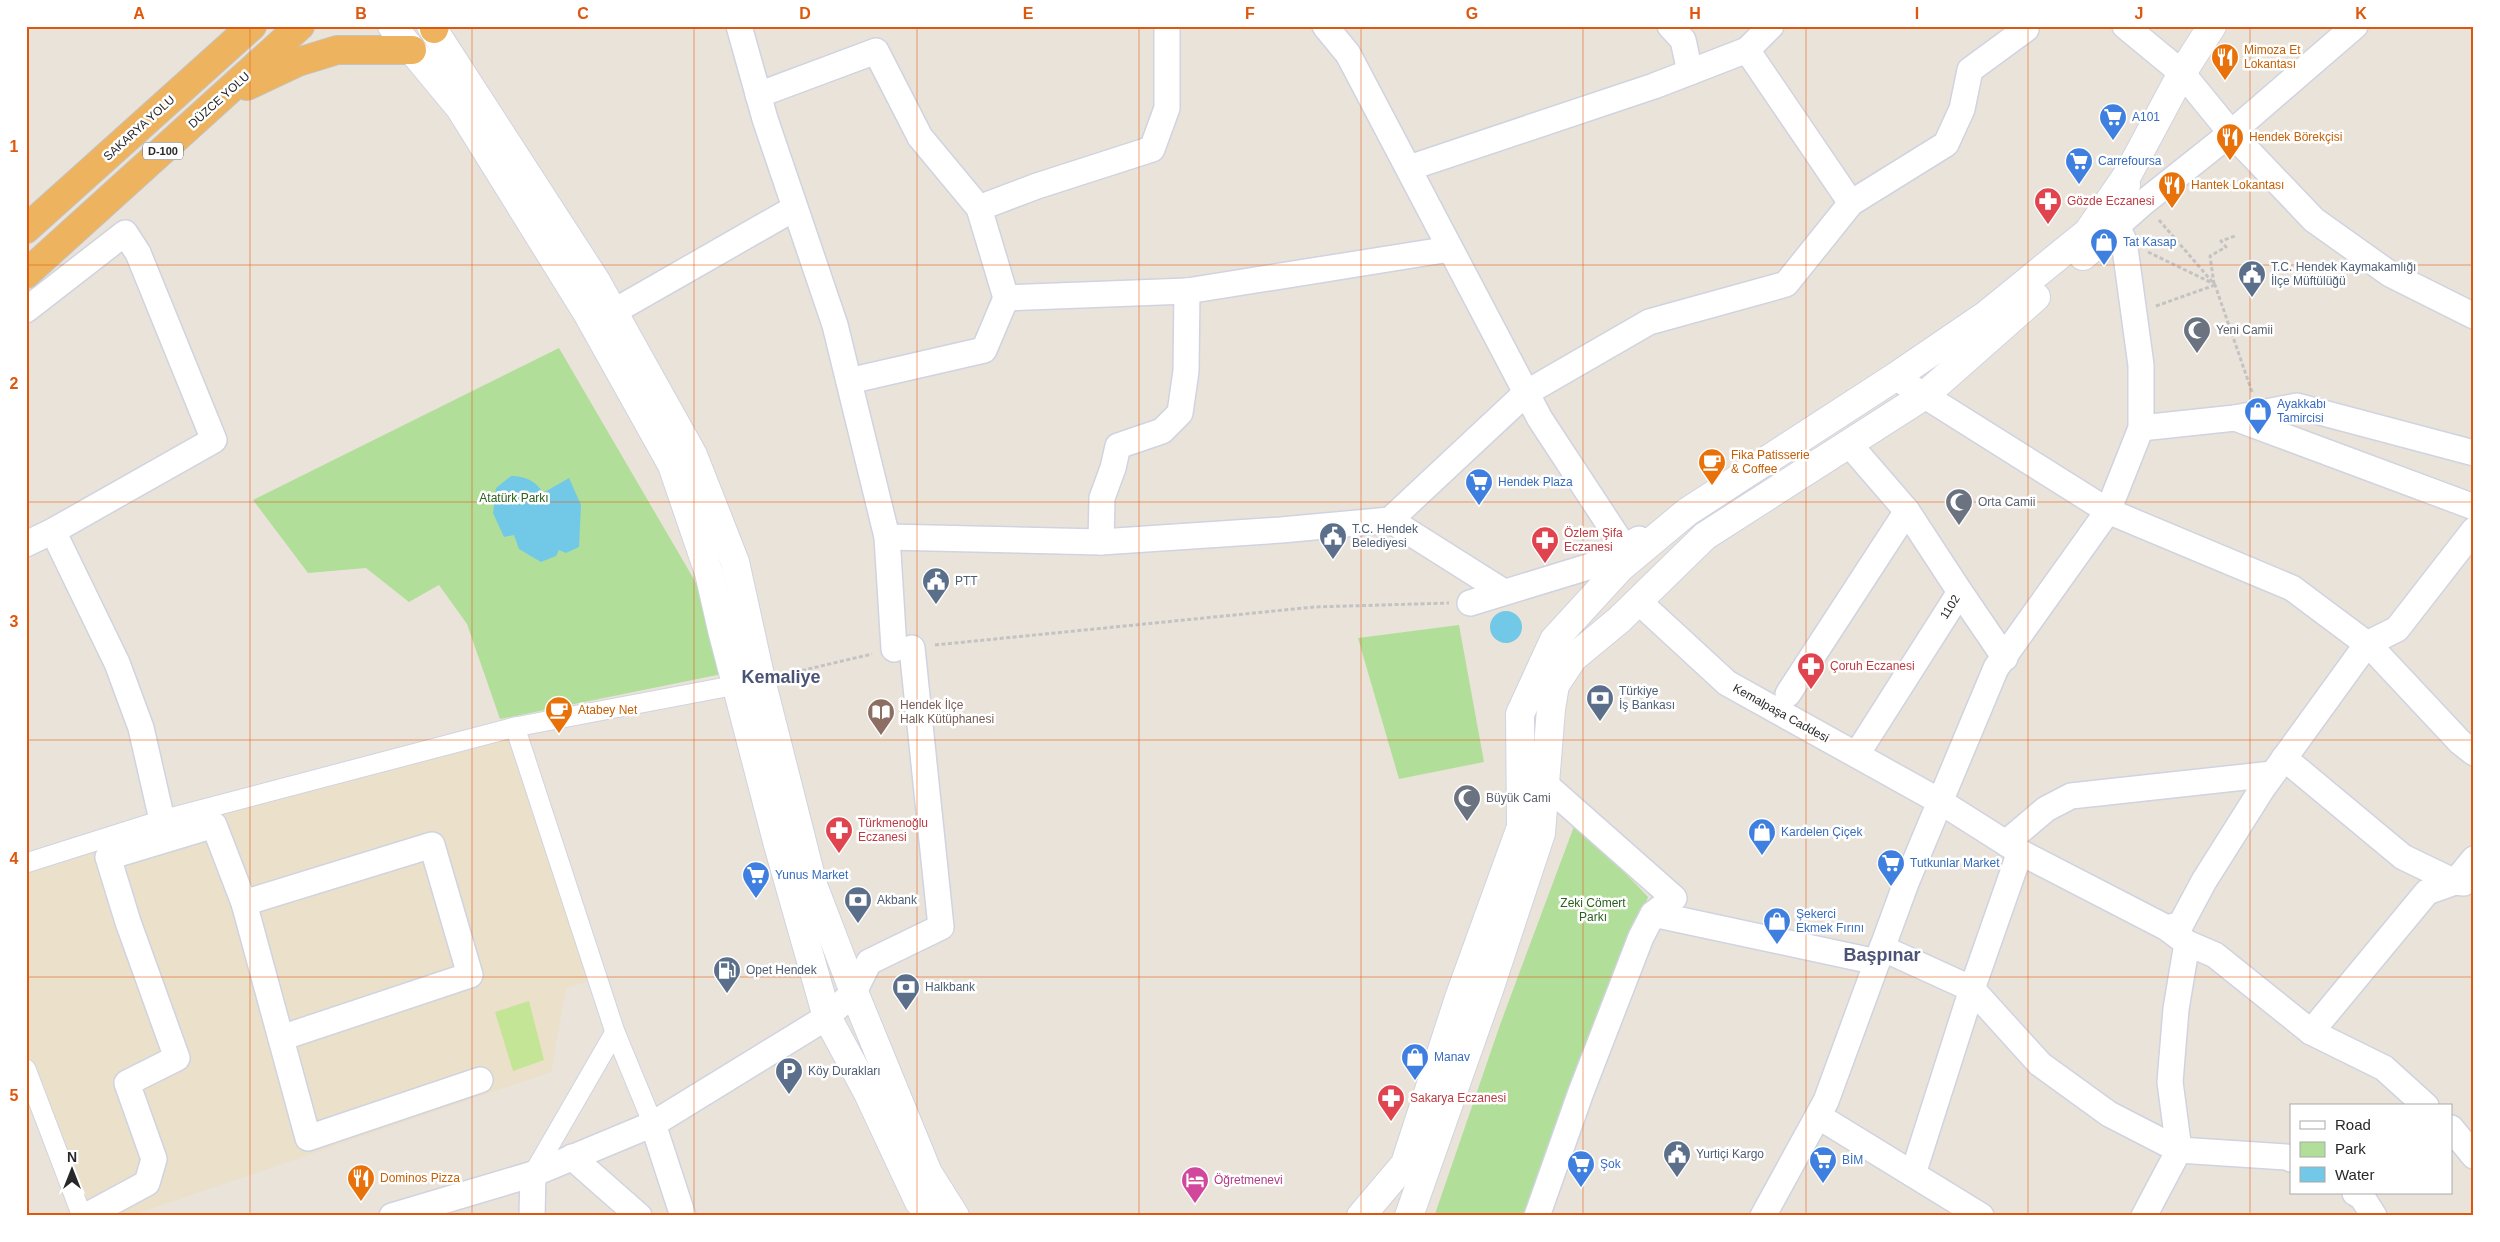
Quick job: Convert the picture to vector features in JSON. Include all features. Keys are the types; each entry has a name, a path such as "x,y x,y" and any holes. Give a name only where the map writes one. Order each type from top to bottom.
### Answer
{"highway":[{"path":"205,69 235,26"},
{"name":"SAKARYA YOLU","path":"26,229 252,26"},
{"name":"DÜZCE YOLU","path":"26,274 300,26"},
{"path":"220,99 298,62 337,50 412,50"}],"main road":[{"path":"392,26 460,108 586,311 672,466 749,683 813,885 854,992 928,1173 955,1216"},
{"path":"1361,1216 1405,1164 1459,998 1521,828 1520,714 1554,640 1620,568 1687,512 1895,378 1986,315 2088,232 2128,174 2182,73 2212,26"},
{"path":"434,27 596,280 693,455 735,562 749,683 778,845 827,1017 867,1091 919,1202 931,1216"},
{"path":"1411,1214 1541,833 1555,684 1573,658 1638,601 1705,536 1925,395 2121,233 2128,174"},
{"path":"2088,232 2121,233"},
{"path":"1405,1164 1411,1214"}],"street":[{"path":"392,1216 533,1174 654,1124 827,1017 854,992 869,962 941,927 887,537 835,325 758,95 738,26"},
{"path":"979,208 1037,186 1152,149 1167,108 1167,26"},
{"path":"1325,26 1348,54 1540,420 1624,547"},
{"path":"1670,26 1683,40 1690,72"},
{"path":"1409,168 1690,72 1747,50 1771,26"},
{"path":"2125,26 2182,73 2231,133 2314,220 2390,274 2474,316"},
{"path":"1763,1216 1826,1102 1906,883 1996,668 2005,658 2108,511 2141,428 2141,365 2121,233 2143,203 2231,133 2355,26"},
{"path":"1390,520 1526,392 1649,322 1786,284 1851,203 1946,144 1962,109 1970,70 2026,29"},
{"path":"1747,50 1851,203"},
{"path":"758,95 876,51 920,137 979,208 1006,298 984,350 849,381"},
{"path":"613,312 795,208"},
{"path":"26,310 124,233 138,253 214,440 53,531 26,544"},
{"path":"1006,298 1187,290 1450,249"},
{"path":"1101,542 1102,498 1113,468 1118,446 1162,431 1180,413 1186,371 1187,290"},
{"path":"1895,378 2108,511 2292,588 2367,644 2460,742 2474,753"},
{"path":"2141,428 2235,418 2297,406 2474,453"},
{"path":"2235,418 2474,507"},
{"name":"1102","path":"1849,444 1907,511 1960,592 1856,754"},
{"path":"1788,694 1907,511"},
{"path":"1470,603 1591,566 1687,512"},
{"path":"887,537 1101,542 1282,530 1390,520 1504,592"},
{"path":"2167,928 2181,924 2204,881 2278,766 2367,644 2397,629 2474,530"},
{"path":"53,531 120,672 141,728 162,820"},
{"path":"1960,592 2005,658"},
{"name":"Kemalpaşa Caddesi","path":"1638,601 1727,683 1940,802 2013,847 2167,928 2187,943 2215,955 2311,1032 2384,1068 2424,1104"},
{"path":"26,863 162,820 515,727 749,683"},
{"path":"515,727 615,1032 654,1124 683,1216"},
{"path":"1913,1174 1972,989 2013,847 2046,810 2071,796 2278,766 2403,856 2464,884"},
{"path":"1537,1216 1584,1083 1642,937 1653,914 1674,898 1545,776"},
{"path":"86,1216 147,1183 154,1159 127,1083 177,1058 128,922 108,857 214,825 244,903 308,1138 480,1080"},
{"path":"244,903 432,845 470,975 281,1038"},
{"path":"2464,884 2474,859"},
{"path":"2311,1032 2428,892 2464,884"},
{"path":"1653,914 1879,955 1972,989 2040,1064 2109,1114 2178,1150 2290,1159"},
{"path":"2144,1216 2178,1150 2170,1082 2176,1009 2187,943"},
{"path":"532,1216 533,1174 615,1032"},
{"path":"26,1069 82,1216"},
{"path":"1818,1116 1981,1216"},
{"path":"2452,1129 2474,1156"},
{"path":"572,1158 639,1216"},
{"path":"2357,1194 2362,1197 2374,1216"}],"path":[{"path":"2143,203 2215,285"},
{"path":"2121,233 2215,285"},
{"path":"2235,236 2221,241 2226,247 2210,256 2215,285 2259,414"},
{"path":"2134,314 2215,285"},
{"path":"749,683 903,648 1314,607 1470,603"}],"shaded area":[{"path":"515,727 597,979 566,988 551,1072 130,1216 82,1216 26,1069 26,863"}],"green space":[{"name":"Atatürk Parkı","path":"559,348 699,588 722,674 500,719 467,624 439,585 409,602 366,568 308,573 253,500"},
{"path":"1459,625 1484,762 1399,779 1358,638"},
{"name":"Zeki Cömert Parkı","path":"1576,821 1648,897 1527,1216 1437,1216 1435,1214 1501,1022"},
{"path":"529,1001 544,1060 513,1071 495,1012"}],"water":[{"path":"511,476 530,480 543,493 569,478 581,505 579,547 566,553 559,550 556,556 541,562 519,549 514,535 504,537 493,513 496,488"},
{"path":"1506,611 1517,616 1522,627 1517,638 1506,643 1495,638 1490,627 1495,616"}],"place":[{"name":"Mimoza Et Lokantası","path":"2225,81"},
{"name":"A101","path":"2113,141"},
{"name":"Hendek Börekçisi","path":"2230,161"},
{"name":"Carrefoursa","path":"2079,185"},
{"name":"Hantek Lokantası","path":"2172,209"},
{"name":"Gözde Eczanesi","path":"2048,225"},
{"name":"Tat Kasap","path":"2104,266"},
{"name":"T.C. Hendek Kaymakamlığı İlçe Müftülüğü","path":"2252,298"},
{"name":"Yeni Camii","path":"2197,354"},
{"name":"Ayakkabı Tamircisi","path":"2258,435"},
{"name":"Fika Patisserie & Coffee","path":"1712,486"},
{"name":"Hendek Plaza","path":"1479,506"},
{"name":"Orta Camii","path":"1959,526"},
{"name":"T.C. Hendek Belediyesi","path":"1333,560"},
{"name":"Özlem Şifa Eczanesi","path":"1545,564"},
{"name":"PTT","path":"936,605"},
{"name":"Çoruh Eczanesi","path":"1811,690"},
{"name":"Türkiye İş Bankası","path":"1600,722"},
{"name":"Atabey Net","path":"559,734"},
{"name":"Hendek İlçe Halk Kütüphanesi","path":"881,736"},
{"name":"Büyük Cami","path":"1467,822"},
{"name":"Türkmenoğlu Eczanesi","path":"839,854"},
{"name":"Kardelen Çiçek","path":"1762,856"},
{"name":"Tutkunlar Market","path":"1891,887"},
{"name":"Yunus Market","path":"756,899"},
{"name":"Akbank","path":"858,924"},
{"name":"Şekerci Ekmek Fırını","path":"1777,945"},
{"name":"Opet Hendek","path":"727,994"},
{"name":"Halkbank","path":"906,1011"},
{"name":"Manav","path":"1415,1081"},
{"name":"Köy Durakları","path":"789,1095"},
{"name":"Sakarya Eczanesi","path":"1391,1122"},
{"name":"Yurtiçi Kargo","path":"1677,1178"},
{"name":"BİM","path":"1823,1184"},
{"name":"Şok","path":"1581,1188"},
{"name":"Dominos Pizza","path":"361,1202"},
{"name":"Öğretmenevi","path":"1195,1204"}],"district":[{"name":"Kemaliye","path":"781,677"},
{"name":"Başpınar","path":"1882,955"}]}
